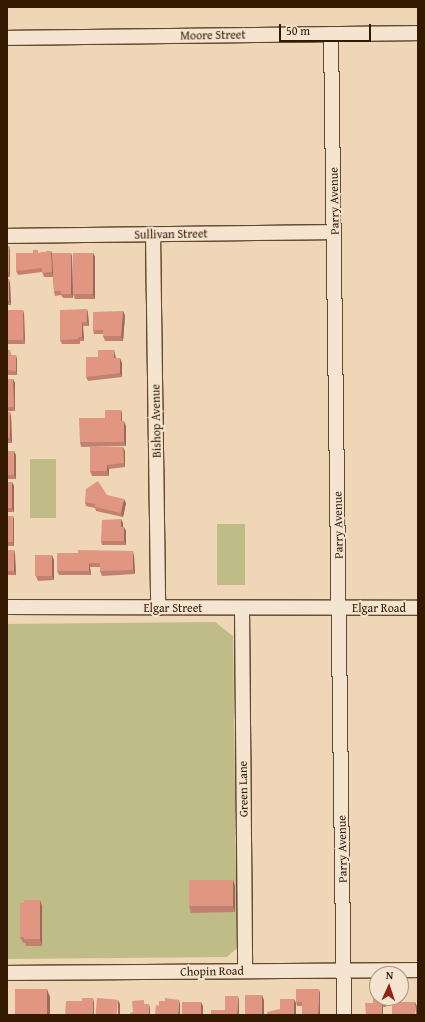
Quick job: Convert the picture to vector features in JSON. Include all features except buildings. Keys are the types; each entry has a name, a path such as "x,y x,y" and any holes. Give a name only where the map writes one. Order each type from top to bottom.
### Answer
{"street":[{"name":"Moore Street","path":"7,38 418,33"},
{"name":"Parry Avenue","path":"331,34 344,1015"},
{"name":"Sullivan Street","path":"7,236 334,232"},
{"name":"Bishop Avenue","path":"153,234 158,608"},
{"name":"Elgar Street","path":"7,607 339,608"},
{"name":"Green Lane","path":"242,608 245,970"},
{"name":"Elgar Road","path":"339,608 418,608"},
{"name":"Chopin Road","path":"7,973 343,969 418,970"}],"shaded area":[{"path":"30,459 56,459 56,518 30,518"},
{"path":"217,524 245,524 245,585 217,585"},
{"path":"215,622 233,636 237,948 227,957 7,959 7,624"}]}
